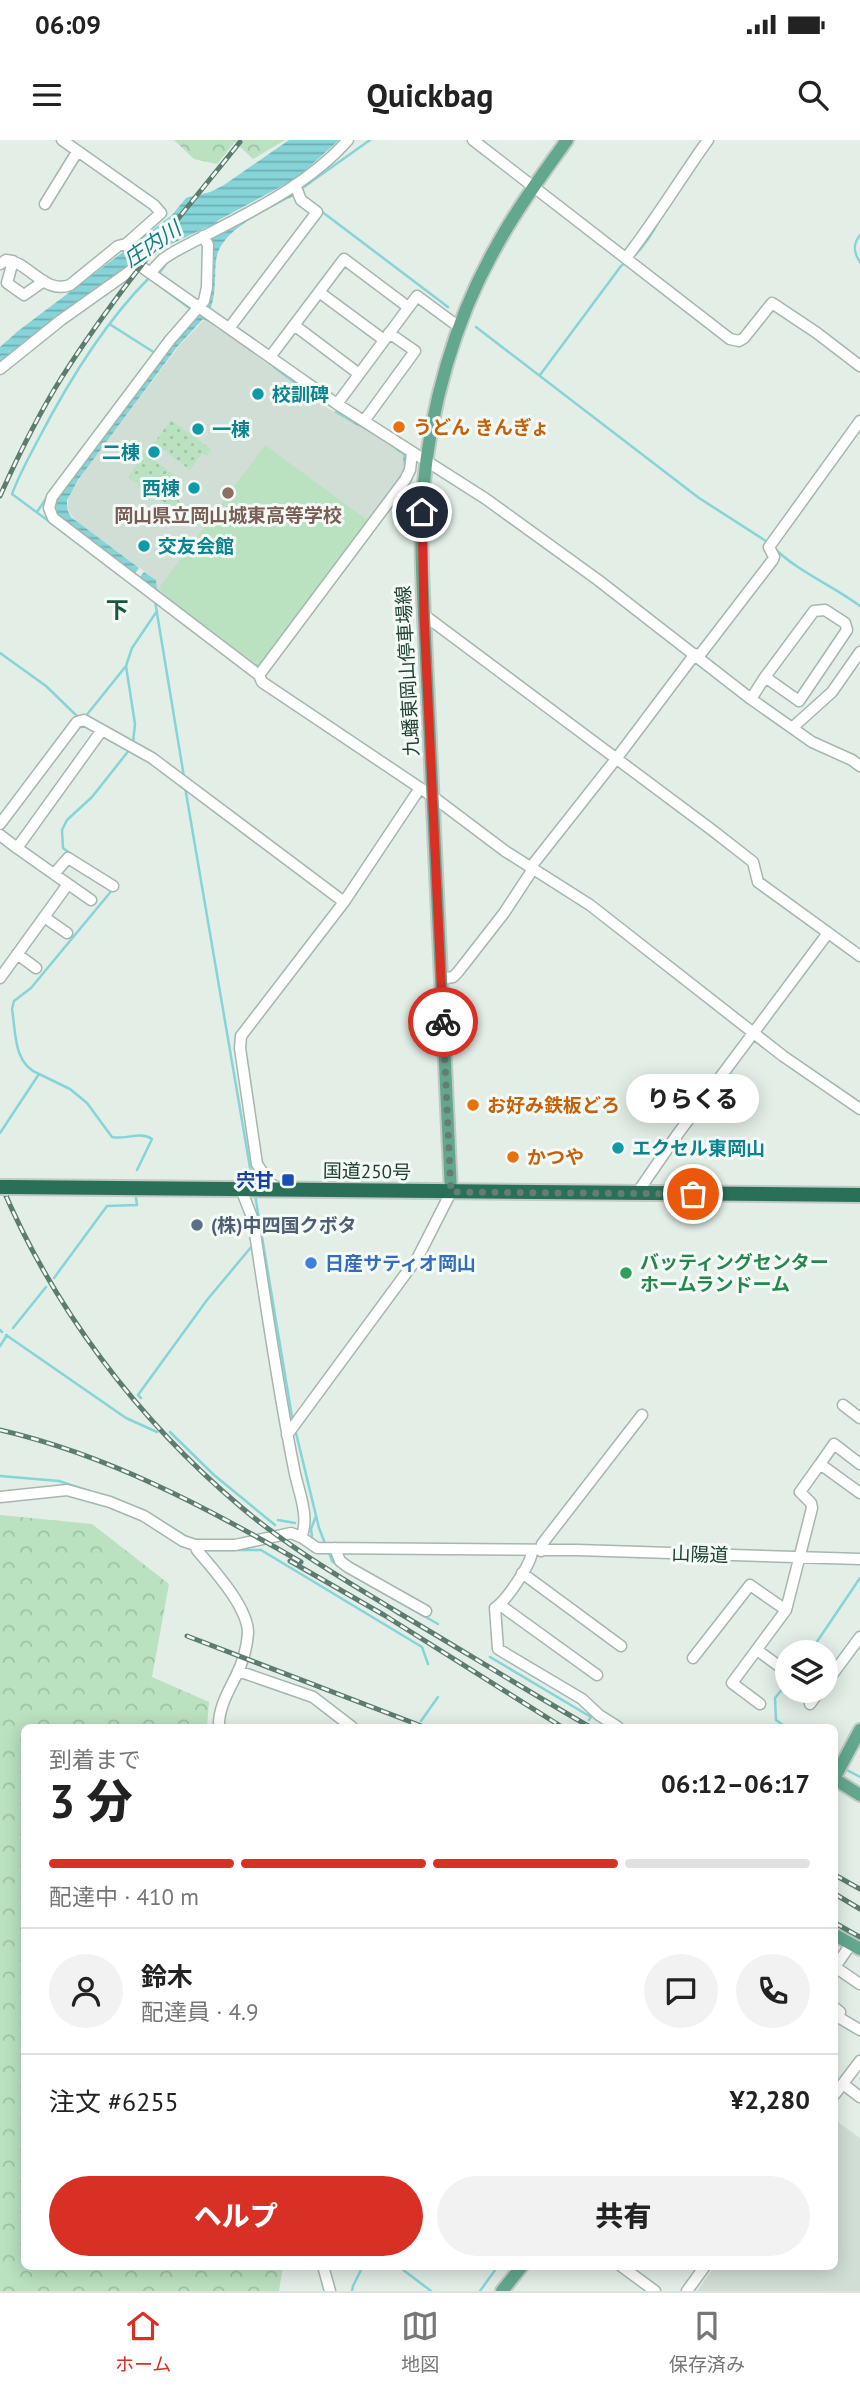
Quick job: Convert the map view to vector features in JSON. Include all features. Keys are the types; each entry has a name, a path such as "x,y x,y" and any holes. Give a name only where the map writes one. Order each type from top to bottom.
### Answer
{"highway":[{"name":"国道250号","path":"4,1187 860,1195"}],"main road":[{"name":"九蟠東岡山停車場線","path":"451,1192 424,615 422,532 427,461 438,397 459,327 495,248 566,140"},
{"path":"838,1768 860,1730"},
{"path":"838,1782 860,1795"},
{"path":"838,1937 855,1946"},
{"path":"502,2291 519,2270"}],"street":[{"path":"0,264 6,260 13,261 57,288 70,285 118,246 127,246 162,213 62,140"},
{"path":"150,273 163,259 220,226 296,188 348,140"},
{"path":"472,140 674,298 734,341 739,341 749,333 772,303 817,332 860,366"},
{"path":"628,260 667,197 708,140"},
{"path":"45,204 77,152"},
{"path":"230,327 317,212 301,200 296,188"},
{"path":"205,237 207,286 203,310 170,340 52,497 49,508 58,522 260,675 262,682 432,796 473,829 590,905 783,1056 860,1109"},
{"path":"127,246 150,273 337,404 486,499 812,742 860,766"},
{"path":"270,358 344,259 408,307"},
{"path":"13,261 7,283 24,295 44,281"},
{"path":"0,369 139,263"},
{"path":"319,292 386,336 415,351 364,421"},
{"path":"337,404 417,296 459,327"},
{"path":"294,325 359,374"},
{"path":"441,979 453,977 458,972 503,913 532,869 774,557 771,544 860,421"},
{"path":"260,675 405,480 410,470 412,453"},
{"path":"751,699 765,677 814,611 825,610 845,624 847,631 799,701 765,677"},
{"path":"424,615 752,862 758,882 860,956"},
{"path":"792,728 831,692 860,652"},
{"path":"0,824 82,720 152,758 344,902"},
{"path":"17,848 102,730"},
{"path":"278,1190 257,1164 240,1048 241,1036 344,902 420,788"},
{"path":"0,835 91,900"},
{"path":"54,874 68,858 113,886"},
{"path":"0,978 68,884"},
{"path":"44,917 67,933"},
{"path":"638,1193 677,1136 828,933"},
{"path":"17,954 36,968"},
{"path":"0,1497 67,1490 110,1502 144,1516 183,1541 195,1545 235,1545 291,1533 301,1537 304,1532 304,1514 287,1435 248,1189"},
{"path":"287,1435 418,1257 451,1192"},
{"path":"843,1405 860,1418"},
{"path":"613,1724 582,1699 501,1653 498,1649 495,1608 500,1605 532,1555 642,1415"},
{"path":"761,1704 732,1683 787,1608 812,1508 811,1503 800,1492 834,1444 860,1464"},
{"path":"820,1464 860,1493"},
{"name":"山陽道","path":"301,1537 317,1548 860,1559"},
{"path":"195,1545 232,1595 248,1632 238,1671 220,1713 219,1724"},
{"path":"333,1548 340,1561 348,1567 426,1611"},
{"path":"522,1573 621,1646"},
{"path":"693,1658 750,1585 787,1608"},
{"path":"500,1605 597,1675"},
{"path":"838,1667 860,1637"},
{"path":"757,1650 775,1663"},
{"path":"238,1671 313,1697 348,1724"},
{"path":"838,1964 855,1946"},
{"path":"838,1969 860,1984"},
{"path":"838,2017 860,2030"},
{"path":"838,2090 860,2061"},
{"path":"843,2084 860,2097"},
{"path":"324,2270 330,2291"},
{"path":"626,2270 655,2291"},
{"path":"688,2291 699,2270"}],"shaded area":[{"name":"岡山県立岡山城東高等学校","path":"204,320 233,338 324,406 379,437 403,455 405,461 403,471 261,665 257,666 157,589 156,580 77,522 67,509 69,495 88,466 179,346"},
{"path":"838,2122 860,2138 860,2291 697,2291 712,2270 838,2270"}],"green space":[{"path":"174,140 285,140 253,159 235,142 217,164 194,159"},
{"path":"171,420 211,449 207,456 202,454 190,470 154,443"},
{"path":"265,445 367,520 261,664 257,665 169,599 159,588"},
{"path":"145,453 182,481 172,495 180,502 174,511 128,477"},
{"path":"0,1515 92,1524 169,1584 152,1677 209,1702 207,1724 21,1724 21,2270 282,2270 279,2291 0,2291"}],"water":[{"name":"庄内川","path":"289,140 339,140 297,178 217,221 223,231 226,231 295,190 297,194 248,221 226,239 219,249 216,261 214,295 208,314 275,366 274,368 234,337 203,319 177,347 78,480 67,500 71,517 139,568 134,575 55,517 52,503 171,344 199,313 212,237 209,228 142,258 0,366 0,347 172,215 186,198 224,185"},
{"path":"351,418 406,454 407,470 260,670 257,670 159,594 157,599 148,593 148,585 139,578 144,572 156,580 157,589 252,664 261,665 404,470 403,455 379,437 349,421"}],"waterway":[{"path":"301,189 370,140"},
{"path":"696,165 713,140"},
{"path":"321,211 448,307"},
{"path":"540,375 621,266 644,245 661,217"},
{"path":"860,235 855,248 860,262"},
{"name":"庄内川","path":"158,275 168,261"},
{"path":"62,531 12,494 61,397 102,334 149,278 192,310"},
{"path":"111,325 155,353"},
{"path":"476,327 699,498 769,543"},
{"path":"274,367 294,382"},
{"path":"336,412 352,421"},
{"path":"37,512 47,497"},
{"path":"773,547 793,564 860,606"},
{"path":"155,601 184,777"},
{"path":"85,717 126,666 132,648 157,611"},
{"path":"0,653 46,686 79,718"},
{"path":"126,666 135,724 133,743"},
{"path":"72,855 63,848 62,830 67,820 92,797 130,749"},
{"path":"185,787 253,1185"},
{"path":"0,1133 39,1074 24,1063 20,1055 15,1037 12,1009 14,1001 31,988 113,889"},
{"path":"39,1074 70,1089 87,1103 112,1137 143,1136 152,1139 137,1170"},
{"path":"255,1195 292,1417"},
{"path":"54,1278 107,1206 137,1205 136,1198"},
{"path":"141,1398 138,1395 207,1300 252,1246 247,1218"},
{"path":"13,1328 46,1287"},
{"path":"6,1335 126,1418 157,1432"},
{"path":"0,1346 7,1335"},
{"path":"170,1432 214,1475 275,1525"},
{"path":"296,1433 319,1528 326,1546"},
{"path":"0,1476 59,1481 86,1490"},
{"path":"132,1506 189,1538"},
{"path":"312,1536 311,1529 316,1516"},
{"path":"278,1520 295,1523"},
{"path":"209,1550 261,1550 422,1647 428,1664"},
{"path":"329,1552 332,1561 345,1571 438,1624"},
{"path":"818,1640 860,1578"},
{"path":"490,1657 591,1717 589,1720"},
{"path":"421,1721 438,1697"},
{"path":"775,1703 776,1720 782,1724"},
{"path":"845,1769 860,1777"},
{"path":"352,2291 361,2270"},
{"path":"403,2270 431,2291"},
{"path":"480,2291 495,2270"}],"railway":[{"path":"0,496 53,391 82,346 148,257 240,142"},
{"path":"0,1182 45,1273 101,1359 133,1399 203,1473 259,1522 318,1563 585,1724"},
{"path":"0,1430 79,1453 118,1468 229,1522 301,1562"},
{"path":"290,1561 384,1615 557,1724"},
{"path":"187,1636 416,1724"},
{"path":"838,1877 860,1889"},
{"path":"838,1896 860,1909"},
{"path":"838,1925 860,1937"}],"way so far":[{"path":"443,1022 451,1192 693,1194"}],"place":[{"name":"校訓碑","path":"258,394"},
{"name":"うどん きんぎょ","path":"399,427"},
{"name":"一棟","path":"198,429"},
{"name":"二棟","path":"154,452"},
{"name":"西棟","path":"194,488"},
{"name":"岡山県立岡山城東高等学校","path":"228,493"},
{"name":"交友会館","path":"144,546"},
{"name":"お好み鉄板どろ","path":"473,1105"},
{"name":"エクセル東岡山","path":"618,1148"},
{"name":"かつや","path":"513,1157"},
{"name":"宍甘","path":"288,1180"},
{"name":"りらくる","path":"693,1194"},
{"name":"(株)中四国クボタ","path":"197,1225"},
{"name":"日産サティオ岡山","path":"311,1263"},
{"name":"バッティングセンター ホームランドーム","path":"626,1273"}],"district":[{"name":"下","path":"117,609"}],"route":[{"path":"422,512 424,615 443,1022"}]}
